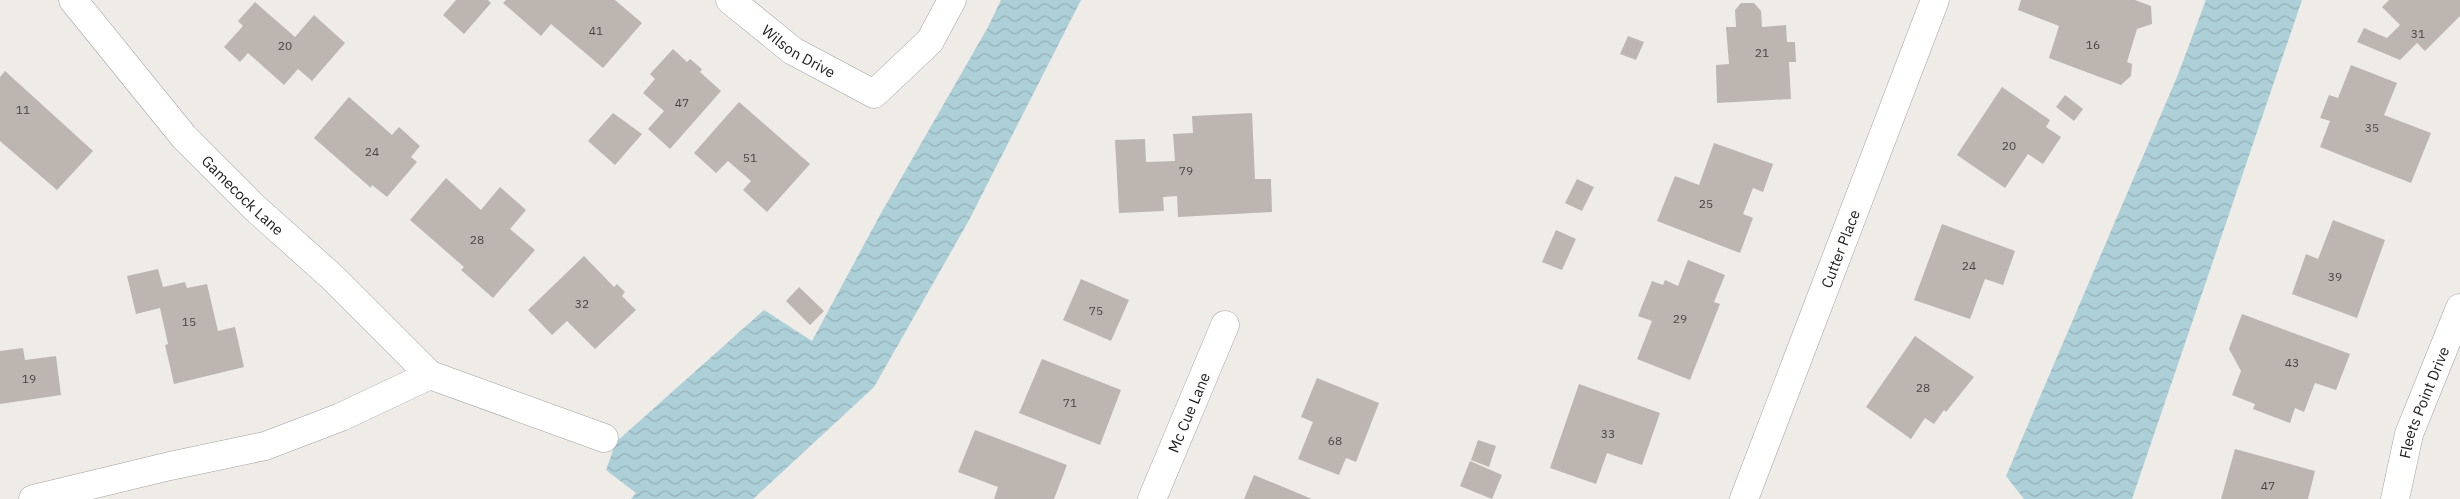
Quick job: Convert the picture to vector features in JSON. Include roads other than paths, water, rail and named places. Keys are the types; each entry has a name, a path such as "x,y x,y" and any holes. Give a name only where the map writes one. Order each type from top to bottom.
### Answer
{"street":[{"name":"Gamecock Lane","path":"73,0 184,137 255,208 331,276 430,375 604,438"},
{"name":"Wilson Drive","path":"730,0 793,51 874,94 930,41 952,0"},
{"name":"Cutter Place","path":"1744,499 1935,0"},
{"name":"Fleets Point Drive","path":"2395,499 2409,434 2458,318"},
{"name":"Mc Cue Lane","path":"1152,499 1225,325"},
{"path":"33,499 170,466 266,446 341,417 430,375"}],"water":[{"path":"1001,0 1081,0 968,222 874,387 753,499 631,499 636,493 606,470 616,442 764,310 812,341 880,215 988,27"},
{"path":"2206,0 2302,0 2132,499 2024,499 2006,476 2177,77"}]}
